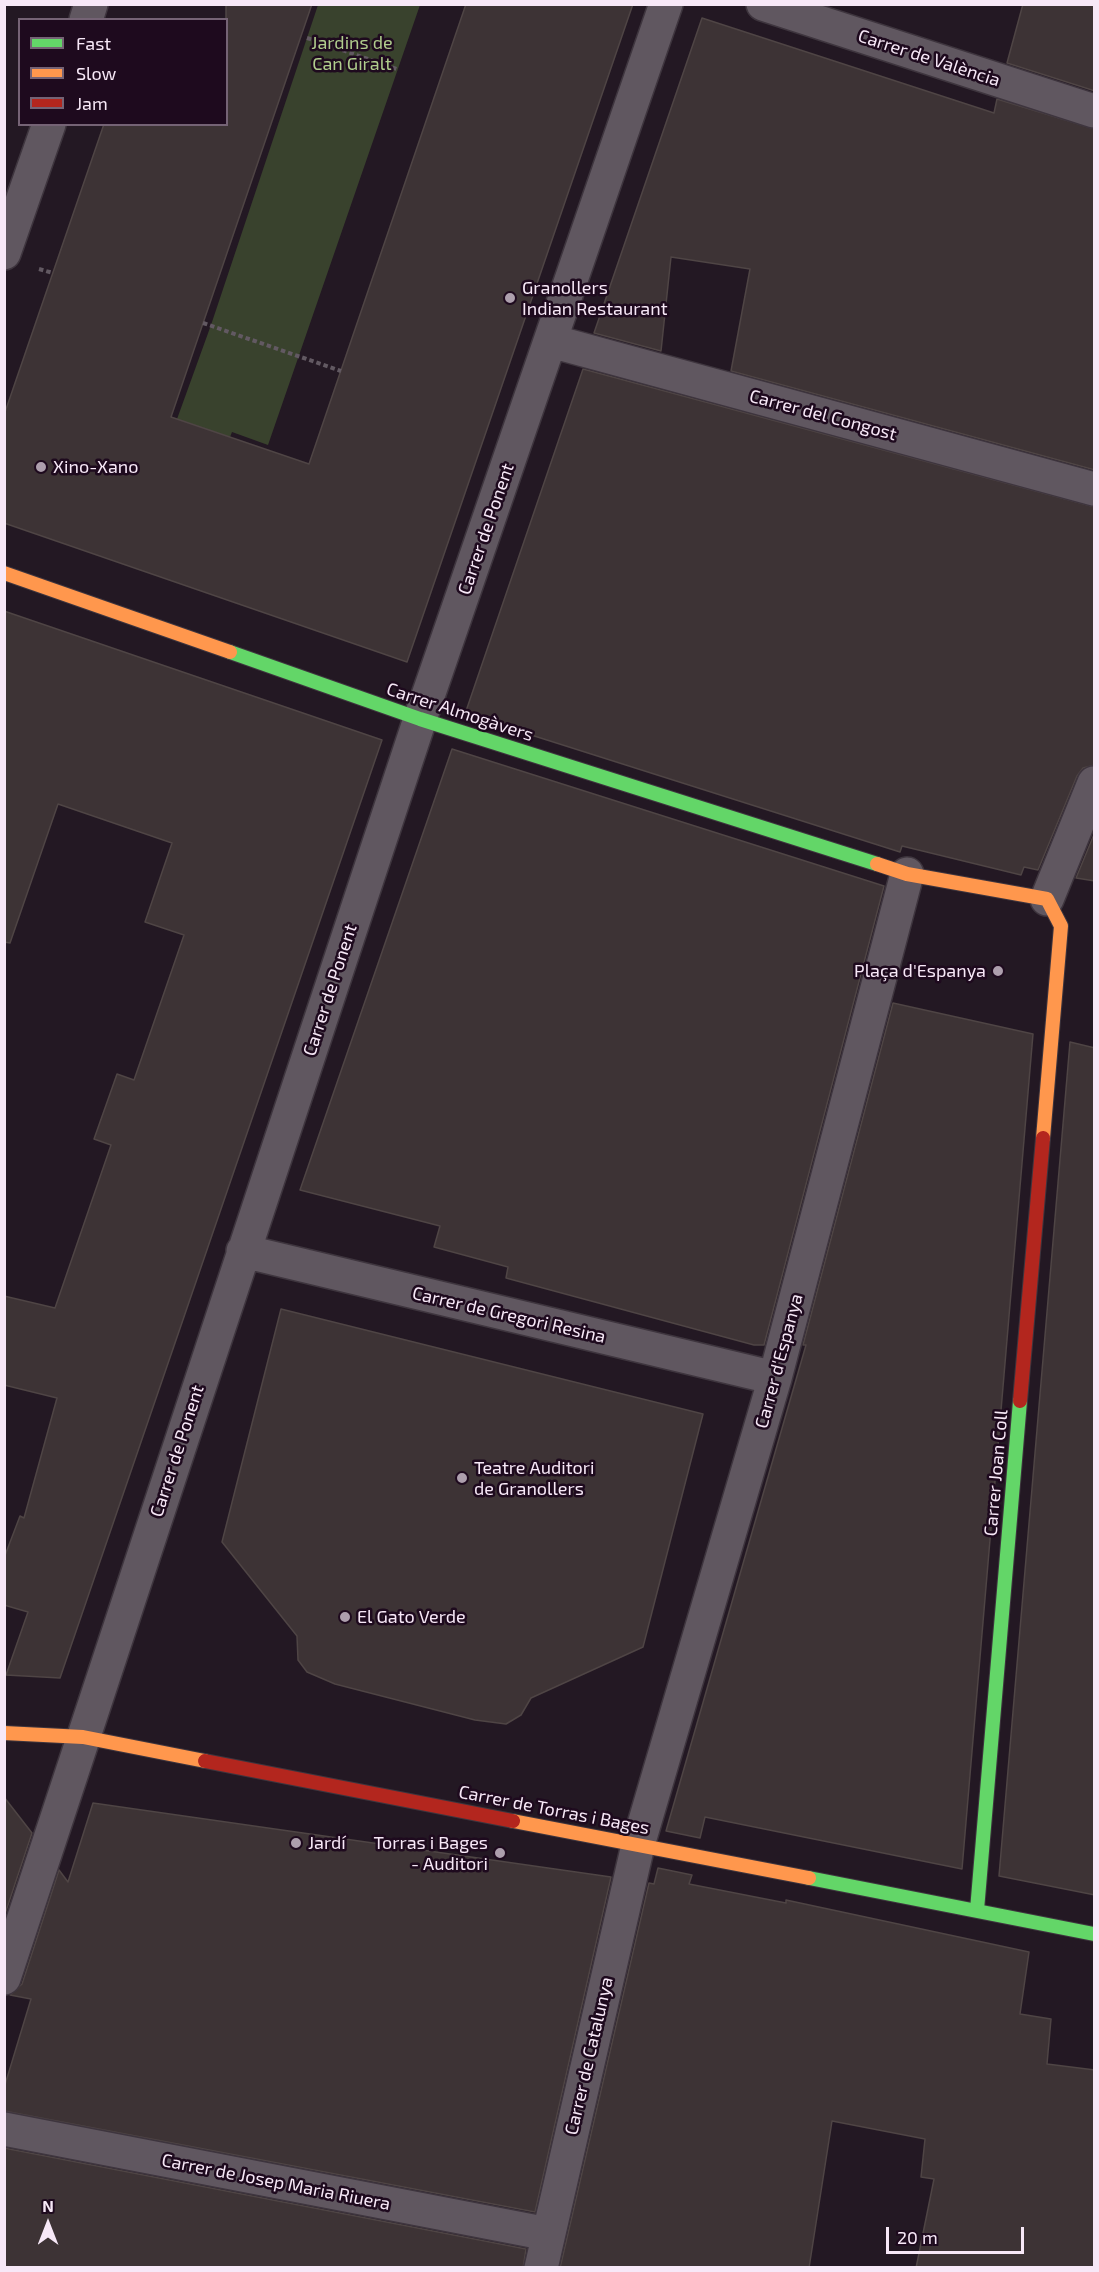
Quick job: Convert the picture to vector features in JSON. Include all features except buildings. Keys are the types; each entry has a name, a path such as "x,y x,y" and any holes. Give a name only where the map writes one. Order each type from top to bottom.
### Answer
{"street":[{"name":"Carrer de Ponent","path":"4,1978 420,719 666,4"},
{"name":"Carrer de València","path":"763,4 1095,111"},
{"path":"4,253 48,126"},
{"name":"Carrer del Congost","path":"551,341 1095,489"},
{"name":"Carrer Almogàvers","path":"4,573 420,719 907,874"},
{"path":"907,874 1047,899 1095,783"},
{"name":"Carrer d'Espanya","path":"638,1845 775,1378 907,874"},
{"name":"Carrer Joan Coll","path":"977,1910 1061,926 1047,899"},
{"name":"Carrer de Gregori Resina","path":"243,1251 775,1378"},
{"name":"Carrer de Torras i Bages","path":"4,1734 83,1737 1095,1934"},
{"name":"Carrer de Catalunya","path":"541,2268 638,1845"},
{"name":"Carrer de Josep Maria Riuera","path":"4,2129 548,2234"}],"path":[{"path":"306,38 397,69"},
{"path":"203,323 341,371"}],"green space":[{"name":"Jardins de Can Giralt","path":"318,5 420,5 268,445 232,432 220,463 168,444 211,325"}],"traffic: fast":[{"path":"230,652 420,719 877,864"},
{"path":"977,1910 1020,1401"},
{"path":"809,1878 1094,1934"}],"traffic: slow":[{"path":"4,573 230,652"},
{"path":"877,864 907,874 1047,899 1061,926 1043,1138"},
{"path":"4,1733 83,1737 205,1761"},
{"path":"513,1821 809,1878"}],"traffic: jam":[{"path":"1020,1401 1043,1138"},
{"path":"205,1761 513,1821"}],"place":[{"name":"Granollers Indian Restaurant","path":"510,298"},
{"name":"Xino-Xano","path":"41,467"},
{"name":"Plaça d'Espanya","path":"998,971"},
{"name":"Teatre Auditori de Granollers","path":"462,1478"},
{"name":"El Gato Verde","path":"345,1617"},
{"name":"Jardí","path":"296,1843"},
{"name":"Torras i Bages - Auditori","path":"500,1853"}]}
